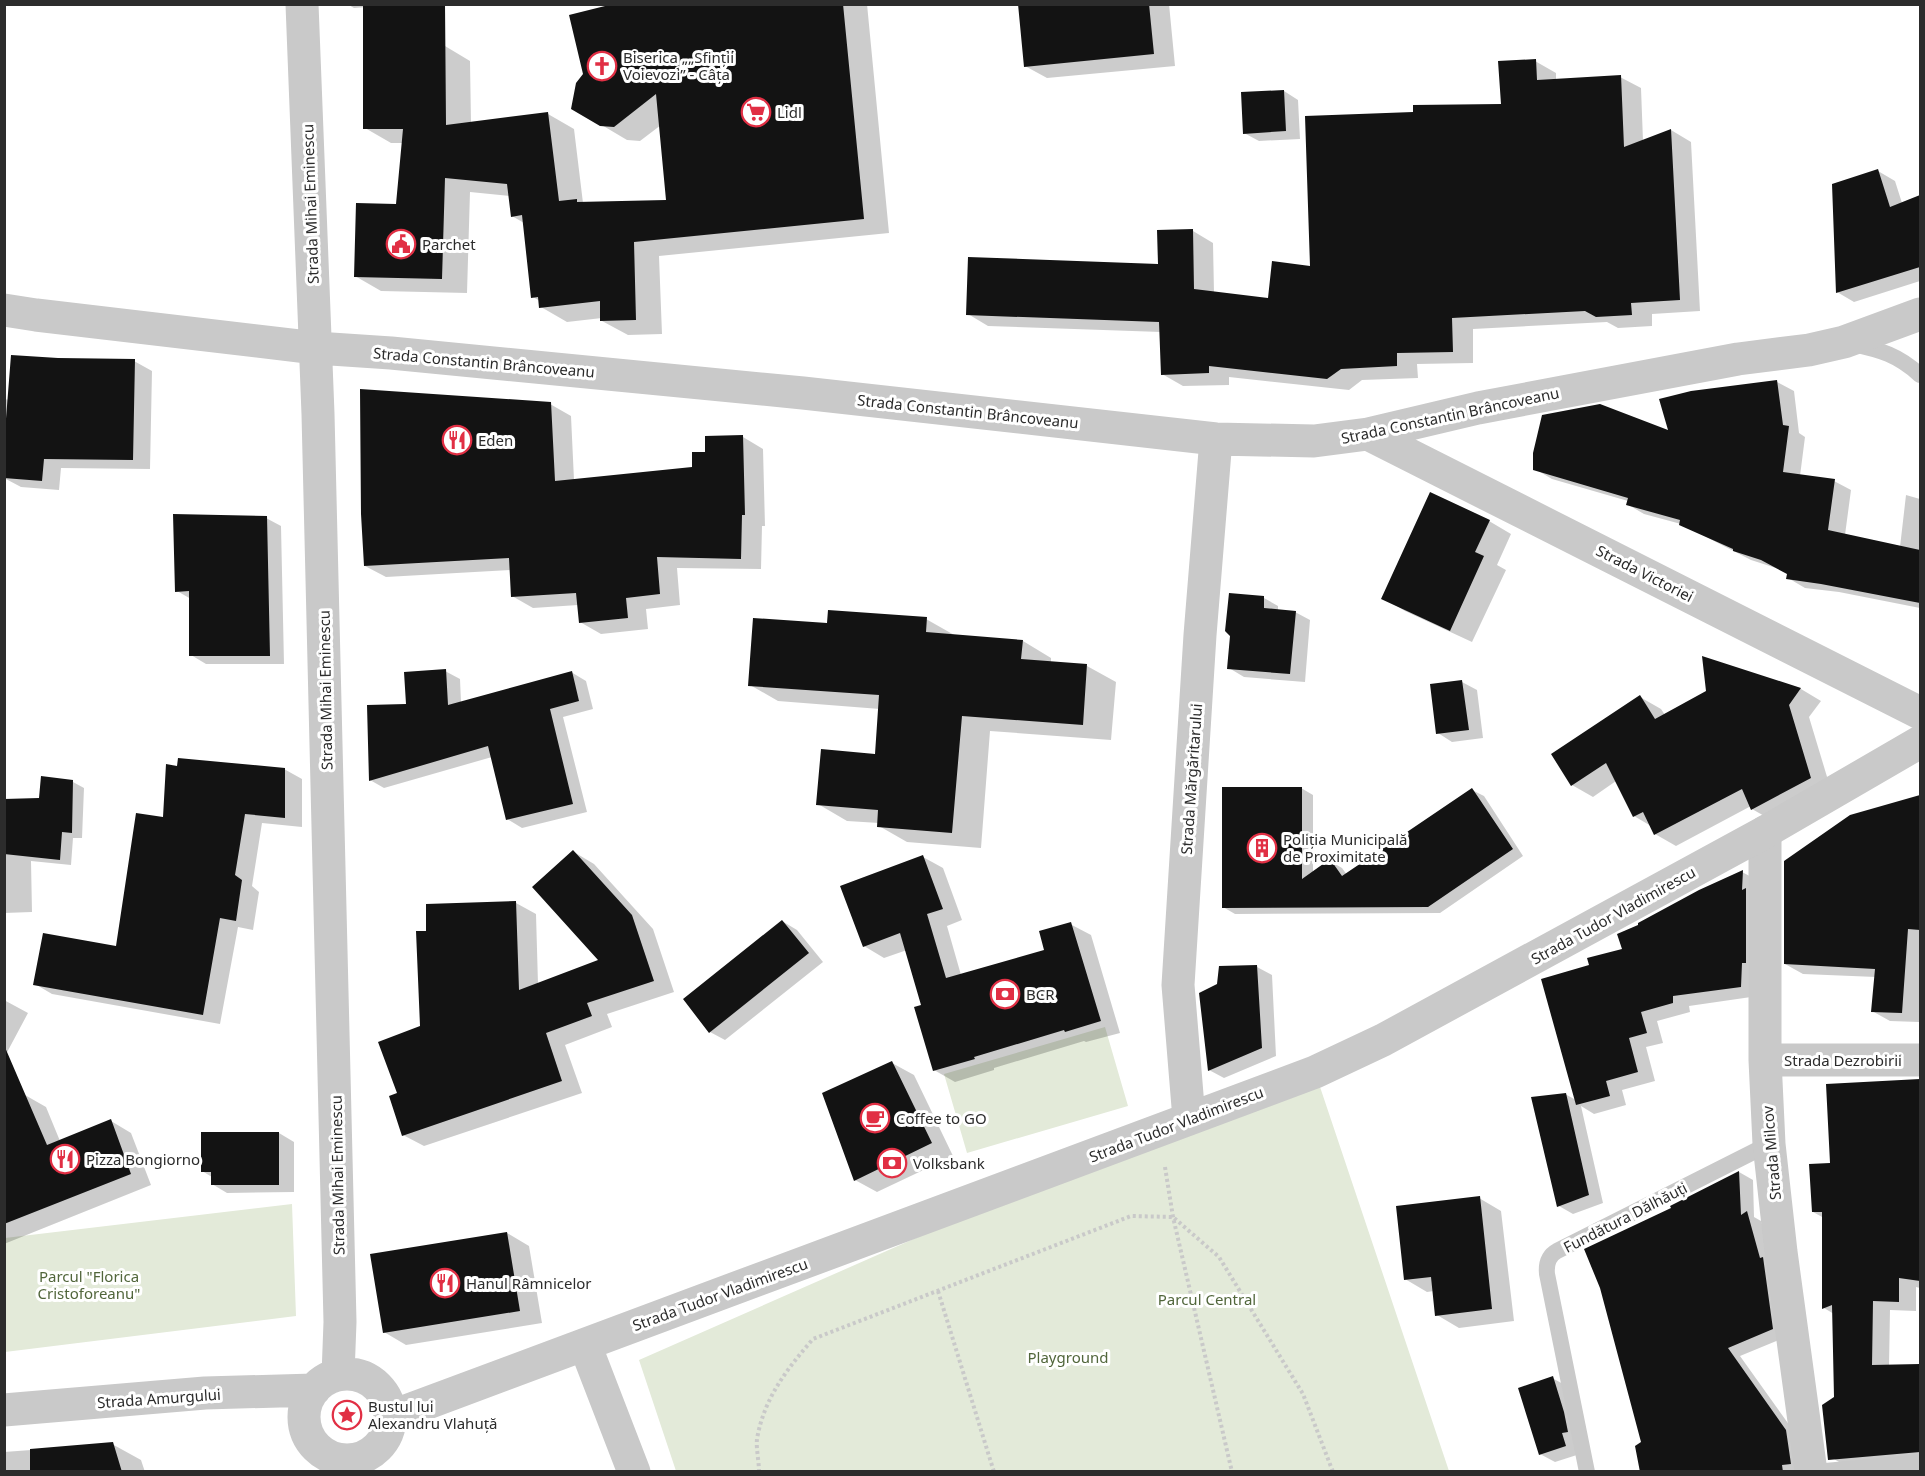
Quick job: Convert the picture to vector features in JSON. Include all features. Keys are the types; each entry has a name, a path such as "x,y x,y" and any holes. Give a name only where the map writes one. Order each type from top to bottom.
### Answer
{"street":[{"name":"Strada Mihai Eminescu","path":"302,4 315,348 340,1322 326,1382"},
{"name":"Strada Constantin Brâncoveanu","path":"4,310 315,348 391,353 814,394 1216,439 1314,441 1368,434 1478,408 1738,359 1809,350 1844,342 1920,314"},
{"name":"Strada Victoriei","path":"1368,434 1920,713"},
{"name":"Strada Mărgăritarului","path":"1189,1119 1178,985 1200,635 1216,439"},
{"name":"Strada Tudor Vladimirescu","path":"390,1417 1315,1072 1383,1040 1765,832 1920,742"},
{"name":"Strada Milcov","path":"1765,832 1765,1060 1768,1144 1780,1252 1813,1472"},
{"name":"Strada Dezrobirii","path":"1765,1060 1920,1060"},
{"path":"585,1345 634,1472"},
{"path":"356,1375 367,1379 377,1386 386,1400 390,1417 388,1430 382,1442 368,1454 317,1464 315,1445 306,1427 306,1407 326,1382 356,1375"},
{"name":"Strada Amurgului","path":"4,1410 326,1382"}],"lane":[{"path":"1844,342 1877,349 1905,361 1920,375"},
{"name":"Fundătura Dălhăuți","path":"1587,1472 1547,1274 1550,1257 1557,1251 1768,1144"},
{"path":"1813,1472 1920,1462"}],"path":[{"path":"1159,1131 1173,1217 1232,1472"},
{"path":"759,1472 757,1440 770,1399 787,1369 813,1339 1131,1216 1173,1217 1219,1257 1303,1394 1333,1472"},
{"path":"938,1291 994,1472"}],"green space":[{"path":"1105,1027 1128,1106 967,1153 944,1074"},
{"name":"Parcul Central","path":"1315,1072 1449,1471 676,1471 639,1360 1159,1131"},
{"name":"Parcul \"Florica Cristoforeanu\"","path":"292,1204 296,1316 5,1352 5,1238"}],"building":[{"path":"363,4 445,4 446,125 548,112 559,201 577,199 577,202 666,200 656,94 614,127 600,126 571,109 576,83 583,74 569,15 613,4 843,4 864,219 634,242 636,320 600,321 600,301 539,308 538,297 531,298 522,215 511,217 507,184 445,178 442,279 354,277 356,203 396,204 403,129 363,129"},
{"path":"1018,4 1149,4 1154,54 1024,67"},
{"path":"1536,59 1537,80 1621,75 1624,147 1671,129 1680,300 1631,303 1632,315 1596,317 1585,311 1452,318 1453,352 1397,353 1397,366 1341,369 1327,379 1209,366 1209,373 1161,375 1159,322 966,315 968,257 1158,264 1157,230 1193,229 1194,289 1268,298 1272,261 1310,266 1305,116 1413,112 1413,105 1501,104 1498,61"},
{"path":"1284,90 1286,131 1243,134 1241,92"},
{"path":"1878,169 1890,207 1920,195 1920,267 1836,293 1832,184"},
{"path":"11,355 135,359 133,460 44,459 42,481 4,478 4,444"},
{"path":"1777,380 1783,425 1789,426 1783,472 1835,479 1828,530 1920,550 1920,603 1786,579 1787,574 1761,560 1733,551 1733,549 1679,525 1680,520 1626,505 1628,498 1533,470 1533,453 1542,415 1600,404 1668,430 1659,399 1691,391"},
{"path":"360,389 551,402 555,481 692,467 692,452 705,452 705,436 743,435 745,515 742,515 741,559 657,557 660,594 626,598 628,618 579,623 576,593 511,597 509,558 364,566 361,514"},
{"path":"1430,492 1490,520 1475,552 1484,556 1450,631 1381,599"},
{"path":"173,514 267,516 270,656 189,656 189,591 175,592"},
{"path":"1229,593 1264,596 1264,608 1296,611 1290,674 1227,669 1230,636 1225,631"},
{"path":"828,610 927,617 926,632 1023,640 1021,659 1087,664 1083,725 962,716 952,833 877,827 878,810 816,805 821,749 875,754 879,695 748,686 753,618 827,623"},
{"path":"1702,656 1801,688 1789,705 1811,778 1751,810 1742,789 1654,835 1643,812 1633,817 1606,763 1571,786 1551,754 1640,695 1655,719 1706,691"},
{"path":"446,669 448,705 572,671 579,701 550,709 573,804 506,820 488,746 369,781 367,705 406,704 404,672"},
{"path":"1462,680 1469,730 1436,734 1430,684"},
{"path":"178,758 285,768 285,818 245,814 235,875 242,880 236,921 220,918 203,1015 33,985 43,933 116,946 136,813 163,817 166,764 177,766"},
{"path":"41,776 73,780 72,833 62,832 60,860 4,854 4,799 39,798"},
{"path":"1222,787 1302,787 1302,879 1330,859 1342,876 1472,788 1513,849 1428,907 1222,908"},
{"path":"1920,795 1920,930 1908,929 1902,1013 1871,1012 1875,969 1784,964 1784,861 1850,815"},
{"path":"573,850 632,915 654,981 587,1003 592,1016 546,1033 562,1081 402,1136 389,1096 397,1093 378,1042 420,1026 416,931 426,931 426,904 516,901 519,990 598,960 532,887"},
{"name":"BCR","path":"923,855 943,909 927,914 946,978 1044,950 1039,931 1071,922 1101,1021 1065,1032 1064,1030 933,1071 914,1007 921,1005 900,933 863,947 840,886"},
{"path":"1743,870 1742,890 1746,888 1746,963 1742,963 1741,987 1673,996 1673,1003 1641,1012 1647,1033 1629,1038 1638,1072 1606,1081 1610,1096 1576,1105 1541,979 1589,965 1587,958 1622,949 1617,934 1638,925 1699,890"},
{"path":"782,920 809,953 709,1033 683,999"},
{"path":"1257,965 1262,1048 1208,1071 1199,993 1217,984 1219,966"},
{"name":"Pizza Bongiorno","path":"4,1045 47,1145 111,1119 131,1174 4,1224"},
{"name":"Coffee to GO","path":"892,1061 932,1143 854,1181 822,1093"},
{"path":"1920,1079 1920,1281 1899,1278 1899,1302 1873,1301 1872,1365 1920,1364 1920,1452 1828,1460 1822,1405 1834,1397 1832,1305 1822,1309 1822,1212 1812,1212 1809,1164 1830,1163 1826,1084"},
{"path":"1566,1093 1589,1195 1557,1207 1531,1097"},
{"path":"201,1132 279,1132 279,1185 211,1185 211,1172 201,1172"},
{"path":"1739,1171 1741,1215 1747,1211 1760,1258 1763,1257 1773,1329 1728,1348 1786,1430 1791,1464 1782,1465 1783,1472 1640,1472 1635,1446 1641,1442 1600,1288 1584,1249 1671,1208 1670,1206"},
{"path":"1480,1196 1492,1309 1435,1316 1431,1277 1404,1280 1396,1206"},
{"name":"Hanul Râmnicelor","path":"507,1232 520,1311 383,1333 370,1254"},
{"path":"1553,1376 1568,1432 1562,1433 1566,1446 1539,1455 1518,1388"},
{"path":"113,1442 122,1472 30,1472 30,1449"}],"place":[{"name":"Biserica „„Sfinții Voievozi” - Câța","path":"602,66"},
{"name":"Lidl","path":"756,112"},
{"name":"Parchet","path":"401,244"},
{"name":"Eden","path":"457,440"},
{"name":"Poliția Municipală de Proximitate","path":"1262,848"},
{"name":"BCR","path":"1005,994"},
{"name":"Coffee to GO","path":"875,1118"},
{"name":"Pizza Bongiorno","path":"65,1159"},
{"name":"Volksbank","path":"892,1163"},
{"name":"Hanul Râmnicelor","path":"445,1283"},
{"name":"Bustul lui Alexandru Vlahuță","path":"347,1415"}],"park label":[{"name":"Playground","path":"1068,1357"}]}
